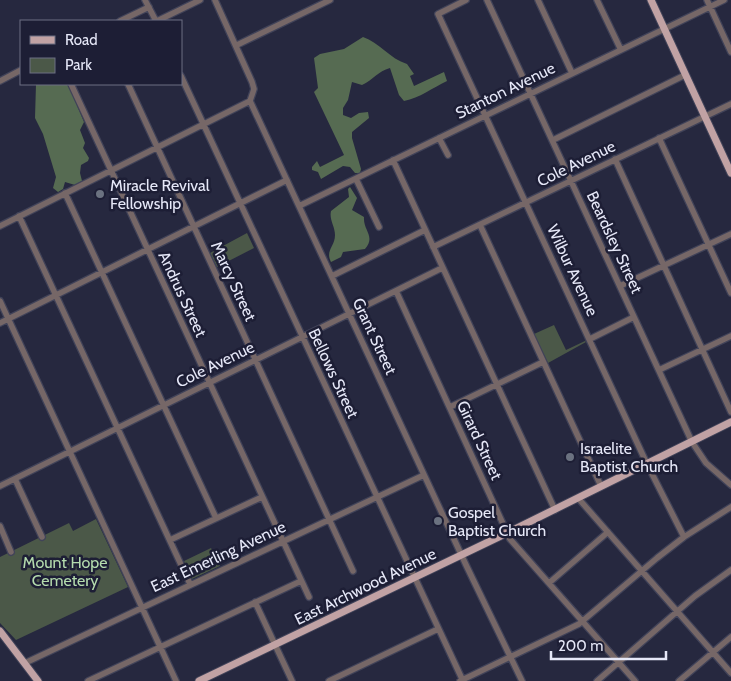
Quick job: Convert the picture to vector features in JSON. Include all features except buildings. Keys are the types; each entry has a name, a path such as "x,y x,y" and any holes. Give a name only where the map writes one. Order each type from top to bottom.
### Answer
{"main road":[{"path":"650,0 731,173"},
{"name":"East Archwood Avenue","path":"199,681 508,533 731,422"},
{"path":"0,631 38,681"}],"street":[{"path":"146,0 156,20"},
{"path":"158,20 200,0"},
{"name":"Grant Street","path":"215,0 237,45 252,82 254,89 250,101 461,555 522,681"},
{"path":"237,45 330,0"},
{"name":"Wilbur Avenue","path":"466,0 438,14 647,464 684,537"},
{"name":"Beardsley Street","path":"487,0 692,442 699,454 713,470 731,484"},
{"path":"538,0 572,73"},
{"path":"597,0 620,50"},
{"path":"707,0 731,52"},
{"name":"Stanton Avenue","path":"299,206 724,0"},
{"path":"122,20 149,7"},
{"path":"0,81 20,71"},
{"path":"553,140 685,75"},
{"name":"Bellows Street","path":"182,78 462,681"},
{"name":"Andrus Street","path":"71,85 309,597"},
{"name":"Marcy Street","path":"128,85 353,571"},
{"path":"0,226 250,101"},
{"name":"Cole Avenue","path":"433,247 731,104"},
{"path":"440,138 448,155"},
{"path":"659,138 731,293"},
{"path":"615,159 731,412"},
{"path":"392,160 555,510"},
{"path":"356,179 378,227"},
{"path":"0,323 287,180"},
{"path":"65,193 216,518"},
{"path":"19,216 190,584"},
{"path":"480,225 601,486"},
{"path":"332,276 425,230"},
{"path":"620,286 731,234"},
{"name":"Cole Avenue","path":"0,486 442,268"},
{"name":"Girard Street","path":"396,291 510,539 635,681"},
{"path":"0,301 176,681"},
{"path":"590,340 634,318"},
{"path":"659,370 731,336"},
{"path":"450,407 543,362"},
{"name":"East Emerling Avenue","path":"25,664 190,584 424,475"},
{"path":"15,478 42,537"},
{"path":"170,540 262,497"},
{"path":"578,498 731,673"},
{"path":"462,681 582,621 641,570 684,537 731,507"},
{"path":"0,526 12,552"},
{"path":"549,583 608,532"},
{"path":"597,681 677,611 731,570"},
{"path":"88,681 301,580"},
{"path":"255,602 292,681"},
{"path":"329,681 438,629"},
{"path":"679,681 731,637"}],"green space":[{"path":"363,37 407,64 414,74 410,76 414,86 444,72 447,81 421,95 404,101 399,95 390,68 382,71 362,85 352,82 348,100 343,108 343,115 351,118 359,113 368,112 369,118 352,132 361,169 360,173 355,173 350,167 343,166 321,179 318,172 312,170 317,161 320,167 344,155 314,92 318,88 314,58 320,54 344,49"},
{"path":"36,85 68,85 84,122 80,130 85,143 83,148 89,158 88,161 81,165 82,181 75,185 65,182 63,189 58,192 53,188 56,177 43,134 35,118"},
{"path":"350,187 357,198 352,210 364,217 369,237 368,244 365,249 343,252 341,257 331,262 329,254 335,235 331,211 349,197 348,189"},
{"path":"247,233 254,248 217,267 210,253"},
{"path":"554,325 566,350 586,342 548,363 534,334"},
{"name":"Mount Hope Cemetery","path":"96,519 128,587 16,640 0,623 0,557 69,523 73,531"},
{"path":"211,548 220,566 192,579 184,561"}],"place":[{"name":"Miracle Revival Fellowship","path":"100,194"},
{"name":"Israelite Baptist Church","path":"570,457"},
{"name":"Gospel Baptist Church","path":"438,521"}]}
